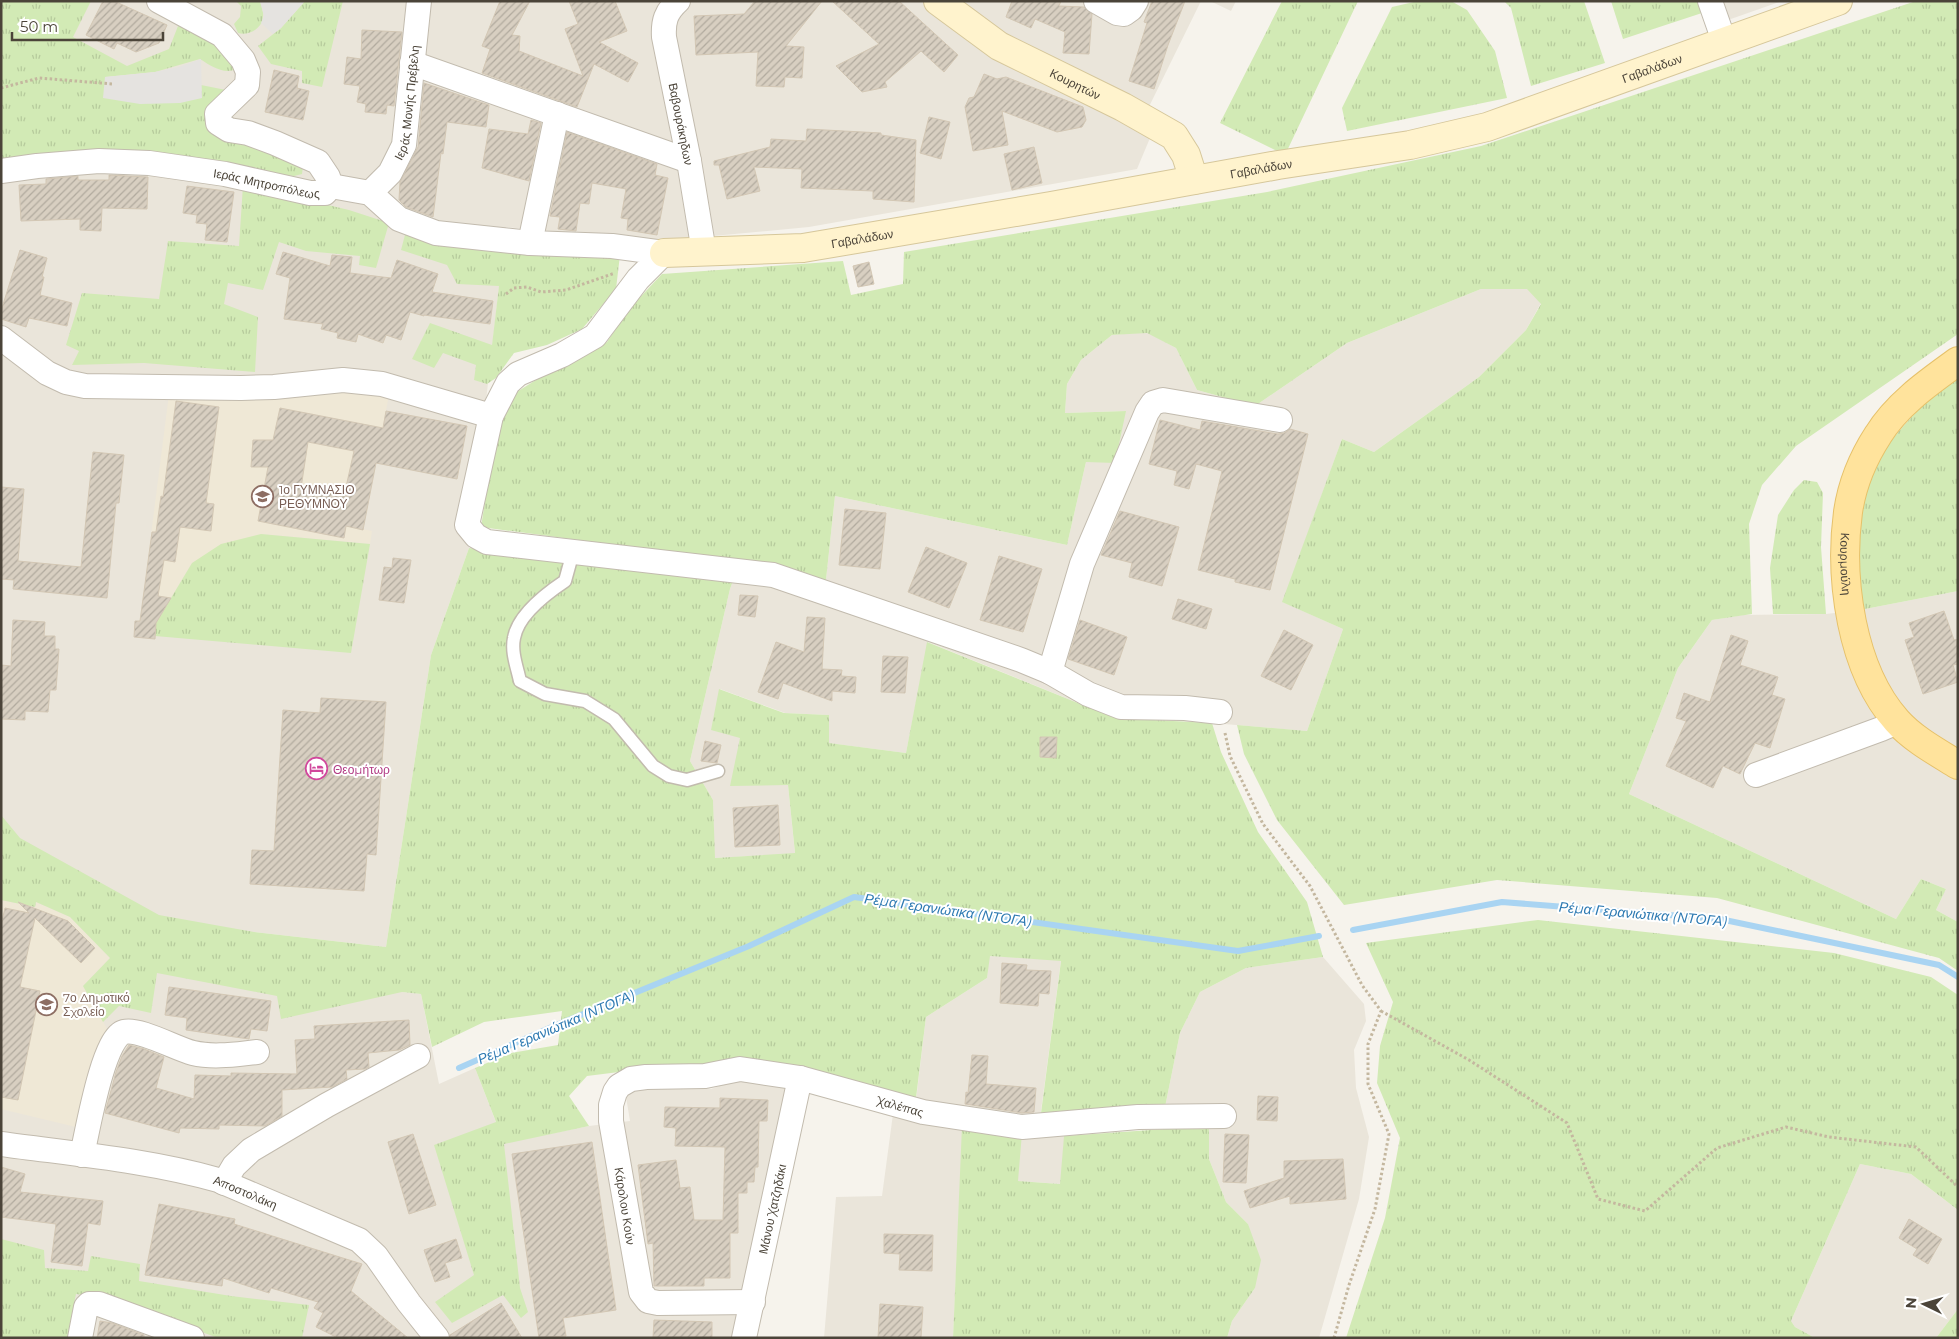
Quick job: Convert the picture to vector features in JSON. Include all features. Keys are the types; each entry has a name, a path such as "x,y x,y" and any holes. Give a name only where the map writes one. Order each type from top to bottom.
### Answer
{"main road":[{"name":"Κουρμούλη","path":"1958,361 1934,378 1900,408 1879,433 1864,459 1848,512 1846,563 1849,606 1858,648 1878,695 1897,722 1958,765"}],"street":[{"name":"Ιεράς Μητροπόλεως","path":"1,170 99,161 139,163 224,174 310,193 325,193 331,186 328,177 318,162 248,133 229,130 218,123 217,114 247,85 248,72 243,60 222,35 159,1"},
{"name":"Ιεράς Μονής Πρέβελη","path":"370,193 390,173 404,145 419,1"},
{"name":"Βαβουράκηδων","path":"678,1 670,9 663,25 704,252"},
{"name":"Κουρητών","path":"938,1 1000,46 1174,136 1186,155 1194,180"},
{"path":"1096,1 1116,12 1124,14 1131,9 1136,1"},
{"path":"1710,1 1724,41"},
{"name":"Γαβαλάδων","path":"664,253 803,248 1194,180 1410,145 1487,127 1838,1"},
{"path":"412,63 689,161"},
{"path":"530,243 557,114"},
{"path":"331,186 370,193 398,219 436,233 530,243 612,246 664,253"},
{"path":"664,253 638,279 595,336 562,354 518,374 508,383 491,416 467,525 476,536 487,542 773,575 1012,656 1050,672 1088,694 1120,707 1185,708 1220,712"},
{"path":"1,338 47,373 66,382 85,386 241,388 274,387 342,380 382,384 491,416"},
{"path":"1050,672 1082,564 1147,412 1153,403 1163,400 1280,420"},
{"path":"1756,776 1897,722"},
{"path":"82,1155 100,1074 114,1040 124,1032 137,1033 194,1054 223,1056 258,1052"},
{"path":"224,1183 234,1166 251,1150 310,1114 418,1056"},
{"name":"Χαλέπας","path":"611,1121 611,1105 615,1092 619,1086 630,1079 705,1076 740,1069 800,1078 923,1112 1022,1127 1138,1117 1224,1116"},
{"name":"Μάνου Χατζηδάκι","path":"744,1338 800,1078"},
{"name":"Κάρολου Κούν","path":"611,1121 641,1292 648,1301 658,1303 753,1302"},
{"name":"Αποστολάκη","path":"1,1144 157,1166 202,1176 224,1183 359,1240 376,1256 409,1303 438,1338"},
{"path":"80,1338 86,1307 89,1304 99,1304 192,1338"}],"lane":[{"path":"573,552 565,581 542,597 522,621 514,637 514,659 520,681 545,694 585,701 614,720 653,766 669,776 687,780 718,771"}],"path":[{"path":"1,88 40,78 113,84"},
{"path":"506,294 514,288 527,286 541,292 566,290 627,268 638,279"},
{"path":"1220,712 1230,756 1263,824 1310,886 1362,985 1381,1011 1469,1060 1567,1123 1598,1199 1645,1211 1717,1148 1786,1127 1829,1137 1916,1147 1958,1187"},
{"path":"1334,1338 1348,1285 1375,1209 1389,1134 1368,1084 1368,1044 1381,1011"}],"shaded area":[{"path":"1,1 1201,1 1137,131 1150,138 1137,169 809,227 659,241 506,227 469,548 431,655 386,947 254,932 402,992 421,994 439,1084 475,1068 504,1143 589,1126 630,1121 625,1091 636,1083 711,1089 737,1080 789,1087 735,1338 1,1338"},
{"path":"260,1 305,1 281,28 273,34 261,23 264,16"},
{"path":"1210,1 1236,1 1231,11"},
{"path":"1722,1 1782,1 1728,20"},
{"path":"201,59 202,98 180,103 140,104 103,98 105,77 155,72 179,67"},
{"path":"1527,288 1541,303 1526,330 1479,377 1374,452 1342,439 1283,602 1343,629 1307,731 1212,723 1115,718 928,642 906,753 828,743 829,715 785,713 720,689 740,737 788,785 795,854 714,858 713,800 690,761 730,589 734,578 825,589 835,496 1067,545 1086,462 1125,411 1065,413 1067,384 1081,360 1112,335 1147,332 1176,348 1197,390 1255,406 1347,343 1481,289"},
{"name":"1ο ΓΥΜΝΑΣΙΟ ΡΕΘΥΜΝΟΥ","path":"329,389 389,395 363,529 372,531 370,544 261,534 192,563 156,623 140,621 169,394"},
{"path":"1958,591 1958,922 1936,910 1946,889 1921,879 1896,919 1629,794 1678,668 1712,620 1743,615 1826,614 1860,610"},
{"name":"7ο Δημοτικό Σχολείο","path":"1,900 35,907 36,902 70,917 110,958 83,986 110,1034 80,1128 1,1109"},
{"path":"989,956 1061,960 1039,1126 1065,1128 1061,1184 1018,1181 963,1126 953,1338 824,1338 836,1197 882,1196 893,1114 914,1117 926,1017 987,978"},
{"path":"1323,957 1364,1004 1366,1021 1354,1050 1356,1088 1369,1137 1359,1199 1319,1338 1227,1338 1232,1321 1255,1288 1248,1224 1226,1202 1209,1159 1209,1106 1165,1107 1180,1033 1200,992 1246,968"},
{"path":"1860,1164 1911,1174 1958,1210 1958,1309 1936,1338 1815,1338 1795,1327 1791,1321"}],"green space":[{"path":"1,1 91,1 73,37 127,66 169,49 178,26 198,31 219,44 236,69 231,71 222,70 200,59 155,72 105,77 201,98 201,85 226,90 214,101 239,143 289,157 303,166 302,174 294,176 69,152 1,159"},
{"path":"236,1 260,1 263,17 260,25 254,31 238,33 234,24 240,17 241,6"},
{"path":"305,1 343,1 322,87 302,83 302,71 271,64 258,46 281,28"},
{"path":"1282,1 1358,1 1285,155 1220,123"},
{"path":"1418,1 1451,1 1467,10 1495,51 1507,98 1347,131 1342,108 1392,7"},
{"path":"1504,1 1584,1 1605,63 1531,86 1511,8"},
{"path":"1611,1 1699,1 1702,13 1623,39"},
{"path":"1916,1 1958,1 1958,334 1796,446 1762,485 1749,524 1752,614 1712,620 1678,668 1629,794 1896,919 1921,879 1946,889 1936,910 1958,922 1958,971 1939,958 1717,898 1497,880 1344,905 1277,820 1244,754 1237,725 1307,731 1343,629 1282,602 1342,439 1374,452 1479,377 1526,330 1541,304 1527,289 1481,289 1347,343 1255,406 1197,390 1176,348 1147,333 1112,335 1081,360 1067,384 1065,413 1126,411 1115,463 1086,462 1067,545 835,496 825,589 638,548 481,527 497,425 512,395 555,368 607,342 629,309 662,274 843,261 851,295 903,284 904,252 1267,192 1481,146"},
{"path":"243,185 349,210 389,223 376,268 359,265 360,256 306,251 279,242 263,290 228,283 224,304 258,317 255,372 144,363 72,365 79,351 66,345 82,293 159,299 168,241 239,246"},
{"path":"406,231 620,255 616,289 582,329 547,345 514,353 496,378 487,384 474,380 476,365 443,353 434,368 412,359 430,323 492,345 499,286 457,284 447,265 401,250"},
{"path":"1958,372 1958,591 1860,610 1857,550 1859,514 1864,491 1883,452 1896,435 1910,418"},
{"path":"1804,480 1817,482 1823,493 1821,547 1826,614 1773,614 1770,568 1778,515 1794,490"},
{"path":"261,534 370,544 351,653 155,636 156,623 192,563 221,544"},
{"path":"469,548 734,578 690,761 713,800 715,858 795,853 788,785 730,786 740,738 711,730 719,689 784,713 829,715 829,743 906,753 927,642 1115,718 1212,723 1221,752 1258,832 1307,902 1323,957 1246,968 1200,992 1180,1033 1165,1107 1041,1113 1061,961 990,956 987,978 926,1017 916,1098 749,1058 696,1067 643,1069 587,1076 569,1096 589,1126 504,1144 520,1288 528,1312 521,1318 503,1295 452,1323 435,1302 474,1275 434,1145 496,1122 475,1068 511,1053 558,1045 562,1011 484,1022 432,1047 421,994 402,992 281,1019 277,996 157,973 151,1013 119,1006 103,1022 83,986 110,958 70,917 36,902 35,907 1,900 1,815 20,838 159,915 254,932 386,947 431,655"},
{"path":"1538,920 1834,953 1931,977 1958,995 1958,1210 1911,1174 1860,1164 1791,1321 1795,1327 1815,1338 1346,1338 1385,1218 1400,1138 1377,1083 1380,1046 1393,1002 1366,943"},
{"path":"962,1126 1022,1133 1018,1181 1060,1184 1064,1136 1209,1126 1209,1159 1226,1202 1248,1224 1261,1260 1255,1288 1232,1321 1227,1338 953,1338"},
{"path":"1,1239 44,1250 45,1268 88,1271 91,1256 140,1264 139,1281 231,1296 309,1305 302,1338 218,1338 112,1299 76,1294 67,1338 1,1338"},
{"path":"1958,1309 1958,1338 1936,1338"}],"building":[{"path":"103,1 114,1 167,25 159,43 136,52 117,43 114,49 86,35"},
{"path":"500,1 530,1 512,35 520,36 519,51 583,76 565,29 578,24 569,1 615,1 627,31 599,42 638,63 628,82 594,64 577,107 482,73 490,49 482,46"},
{"path":"755,1 822,1 786,46 804,47 802,78 785,77 784,87 756,86 758,52 696,55 694,16 744,14"},
{"path":"832,1 899,1 958,55 944,72 921,51 885,82 887,87 862,92 836,66 879,44"},
{"path":"1012,1 1061,1 1059,6 1084,7 1092,14 1089,54 1063,53 1065,32 1035,19 1031,28 1006,17"},
{"path":"1152,1 1185,1 1154,89 1129,81 1147,23 1144,22"},
{"path":"362,30 402,32 394,106 387,105 386,114 365,112 366,104 357,102 360,86 344,84 347,57 361,59"},
{"path":"274,70 299,76 297,88 309,91 303,120 265,112"},
{"path":"984,74 997,79 1006,77 1083,107 1086,120 1082,127 1057,132 1002,111 1008,145 973,151 965,107 969,98 974,97"},
{"path":"424,83 489,105 486,127 447,122 433,217 406,207 399,200 400,182 418,147"},
{"path":"929,117 950,122 941,159 920,153"},
{"path":"531,120 541,123 529,181 482,168 489,129 528,134"},
{"path":"807,129 881,133 881,135 916,140 914,202 873,199 873,191 801,188 802,169 754,167 760,191 727,199 719,165 714,165 714,161 770,147 771,139 806,141"},
{"path":"567,132 657,164 655,175 668,178 657,235 627,230 628,219 621,218 626,189 592,183 589,204 580,203 576,231 558,229 560,217 550,216"},
{"path":"1034,147 1042,183 1012,190 1004,154"},
{"path":"109,175 148,177 147,209 102,208 101,231 80,230 80,219 21,221 19,185 46,184 46,179 78,176 78,180 109,180"},
{"path":"187,186 234,192 227,242 205,240 207,224 196,223 197,215 183,213"},
{"path":"20,250 47,258 40,295 72,303 67,326 29,318 26,327 1,319 1,311"},
{"path":"283,252 330,266 332,255 352,257 350,273 391,278 397,260 438,274 432,292 493,301 490,324 424,316 410,312 401,340 386,335 383,343 358,334 356,342 337,338 338,333 321,329 323,324 284,319 290,278 276,274"},
{"path":"869,262 874,284 858,287 853,266"},
{"path":"176,401 219,407 206,503 214,504 211,531 180,527 175,562 164,560 158,596 171,598 156,623 155,639 134,637 135,621 140,621 152,532 156,532 161,496 163,497"},
{"path":"280,408 383,428 386,411 467,426 457,479 376,463 363,530 346,526 344,538 258,521 268,467 251,467 253,440 273,440","holes":["308,442 354,451 344,496 301,488"]},
{"path":"1160,420 1200,430 1202,421 1278,434 1290,429 1308,434 1270,590 1235,582 1235,579 1198,570 1222,471 1196,464 1189,489 1174,485 1177,471 1149,464"},
{"path":"93,452 124,455 119,503 116,503 107,598 13,589 14,580 1,579 1,487 24,489 18,561 81,567"},
{"path":"845,509 886,513 880,569 839,565"},
{"path":"1120,511 1179,527 1162,586 1129,577 1132,563 1101,555"},
{"path":"926,547 967,563 949,608 908,592"},
{"path":"999,556 1042,569 1023,632 980,620"},
{"path":"393,558 411,560 404,603 379,600 384,567 392,568"},
{"path":"740,595 758,596 755,617 738,615"},
{"path":"1178,599 1212,609 1206,629 1172,619"},
{"path":"1944,611 1954,640 1958,639 1958,664 1953,665 1958,682 1923,694 1905,640 1914,637 1909,623"},
{"path":"807,617 825,618 822,669 842,670 841,676 856,677 855,693 832,691 832,701 783,683 778,699 758,692 776,642 804,652"},
{"path":"13,620 45,622 44,636 55,636 55,649 59,649 56,690 50,690 48,712 25,711 25,720 1,719 1,665 11,666"},
{"path":"1080,620 1127,637 1114,675 1068,659"},
{"path":"1284,630 1313,645 1291,690 1261,676"},
{"path":"1731,635 1748,641 1740,665 1778,677 1772,695 1785,699 1770,748 1755,743 1740,774 1723,766 1713,788 1666,766 1686,721 1676,718 1684,693 1710,702"},
{"path":"883,656 908,657 905,693 881,692"},
{"path":"321,698 386,702 376,855 367,854 364,891 250,884 252,850 274,851 283,710 320,713"},
{"path":"1040,737 1057,737 1056,758 1040,757"},
{"path":"705,741 721,745 717,763 701,761"},
{"path":"778,805 780,845 735,847 733,808"},
{"path":"18,902 68,921 95,948 81,963 35,918 20,987 40,991 18,1100 1,1097 1,925 5,908 29,913"},
{"path":"1002,963 1027,965 1026,970 1051,971 1049,994 1039,993 1038,1006 1000,1003"},
{"path":"169,987 271,1001 267,1031 251,1029 249,1039 186,1030 187,1018 165,1015"},
{"path":"409,1020 410,1045 399,1050 368,1053 369,1067 346,1070 347,1079 332,1087 282,1090 282,1116 265,1126 219,1125 219,1129 180,1128 179,1133 105,1113 116,1072 122,1056 129,1045 164,1057 156,1088 194,1099 195,1075 231,1076 231,1073 297,1074 295,1040 315,1039 314,1026"},
{"path":"972,1055 988,1056 986,1084 1036,1088 1034,1112 1022,1113 965,1104"},
{"path":"1258,1096 1278,1097 1277,1121 1257,1120"},
{"path":"720,1098 768,1100 767,1121 759,1121 758,1167 755,1167 754,1182 747,1182 747,1193 738,1193 738,1233 730,1233 730,1278 704,1278 704,1286 654,1286 653,1243 648,1244 638,1165 676,1160 680,1188 690,1187 694,1220 723,1220 725,1147 675,1146 676,1128 664,1127 665,1107 720,1108"},
{"path":"413,1134 436,1205 409,1214 388,1142"},
{"path":"1225,1134 1249,1135 1246,1183 1223,1182"},
{"path":"592,1142 616,1310 563,1318 566,1336 539,1338 512,1154"},
{"path":"1343,1159 1346,1199 1290,1204 1290,1196 1250,1208 1244,1191 1284,1178 1284,1161"},
{"path":"1,1167 25,1174 20,1192 103,1201 100,1225 88,1223 82,1266 51,1262 56,1224 1,1217"},
{"path":"159,1204 235,1219 234,1224 362,1264 351,1291 408,1338 338,1338 316,1327 323,1313 314,1308 318,1302 271,1288 269,1293 223,1278 222,1286 145,1275"},
{"path":"1909,1219 1942,1239 1928,1264 1913,1255 1917,1249 1899,1238"},
{"path":"884,1234 933,1235 932,1271 899,1270 900,1254 884,1253"},
{"path":"456,1239 462,1258 445,1263 450,1277 435,1282 424,1250"},
{"path":"501,1303 522,1338 450,1338 450,1335"},
{"path":"880,1304 923,1307 921,1338 878,1338"},
{"path":"654,1320 712,1322 712,1338 653,1338"},
{"path":"100,1321 112,1323 144,1335 144,1338 97,1338"}],"waterway":[{"name":"Ρέμα Γερανιώτικα (ΝΤΟΓΑ)","path":"459,1068 554,1026 749,946 854,897 1238,951 1319,936"},
{"name":"Ρέμα Γερανιώτικα (ΝΤΟΓΑ)","path":"1353,930 1502,902 1720,919 1939,965 1958,977"}],"place":[{"name":"1ο ΓΥΜΝΑΣΙΟ ΡΕΘΥΜΝΟΥ","path":"263,496"},
{"name":"Θεομήτωρ","path":"317,769"},
{"name":"7ο Δημοτικό Σχολείο","path":"47,1004"}]}
